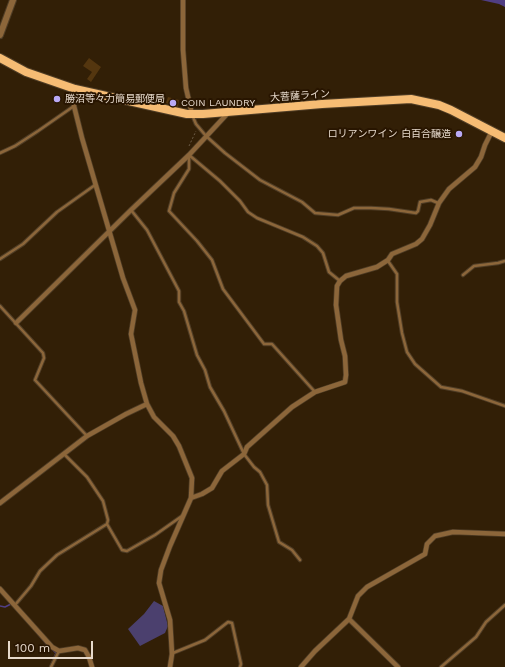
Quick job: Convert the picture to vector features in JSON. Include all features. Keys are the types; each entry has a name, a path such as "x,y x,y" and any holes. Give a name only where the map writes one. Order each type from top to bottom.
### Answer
{"highway":[{"name":"大菩薩ライン","path":"0,58 26,72 75,89 192,114 411,99 428,102 451,110 505,138"}],"street":[{"path":"0,35 13,0"},
{"path":"183,0 183,50 185,80 192,114"},
{"path":"75,89 74,106 109,232 123,278 135,310 131,334 147,404 154,417 172,436 179,446 192,478 191,498 170,546 161,570 159,583 170,620 172,654 170,667"},
{"path":"16,323 189,155 229,112"},
{"path":"191,498 212,488 222,472 244,454 247,447 292,407 315,392 345,382 346,375 336,304 337,286 340,280 346,276 377,266 388,260 392,254 416,244 422,239 439,204 449,189 475,167 481,157 484,145 492,132"},
{"path":"0,503 87,436 147,404"},
{"path":"301,667 315,650 348,619 358,596 367,587 425,554 427,544 435,536 453,532 505,534"},
{"path":"0,589 52,647 59,651 78,648 85,650 92,667"},
{"path":"348,619 398,667"}],"lane":[{"path":"0,153 27,138 74,106"},
{"path":"192,114 198,126 206,136 226,153 260,180 302,202 315,213 338,215 354,208 389,209 416,213 420,202 430,200 439,204"},
{"path":"189,155 220,181 240,201 248,212 257,218 303,237 317,246 323,253 329,272 340,280"},
{"path":"189,155 189,169 174,193 169,211 197,241 212,260 222,289 264,344 272,344 315,392"},
{"path":"0,259 23,244 57,212 96,185"},
{"path":"131,210 147,230 179,291 179,302 184,312 197,355 205,370 210,387 224,411 244,454 260,472 267,485 268,505 279,542 292,550 300,560"},
{"path":"388,260 397,274 397,302 402,333 407,352 415,364 441,387 462,391 505,406"},
{"path":"462,275 474,266 505,261"},
{"path":"0,306 42,353 44,358 35,380 87,436"},
{"path":"64,454 87,477 103,501 108,520 107,524 122,550 127,551 155,535 184,515"},
{"path":"15,605 31,586 40,571 57,555 107,524"},
{"path":"442,667 476,637 486,622 505,605"},
{"path":"172,654 205,640 228,622 232,623 241,664 240,667"},
{"path":"51,667 59,651"}],"path":[{"path":"189,155 189,144 198,126"}],"shaded area":[{"path":"481,0 505,0 505,7 499,4"},
{"path":"154,601 163,606 168,626 165,633 140,646 128,629 144,614"}],"building":[{"path":"89,58 101,67 91,82 87,79 92,72 83,66"},
{"path":"168,97 179,100 178,107 166,103"}],"waterway":[{"path":"0,606 5,607 11,604"},
{"path":"37,633 49,647"},
{"path":"50,667 56,653 52,649"}],"place":[{"name":"勝沼等々力簡易郵便局","path":"57,99"},
{"name":"COIN LAUNDRY","path":"173,103"},
{"name":"ロリアンワイン 白百合醸造","path":"459,134"}]}
